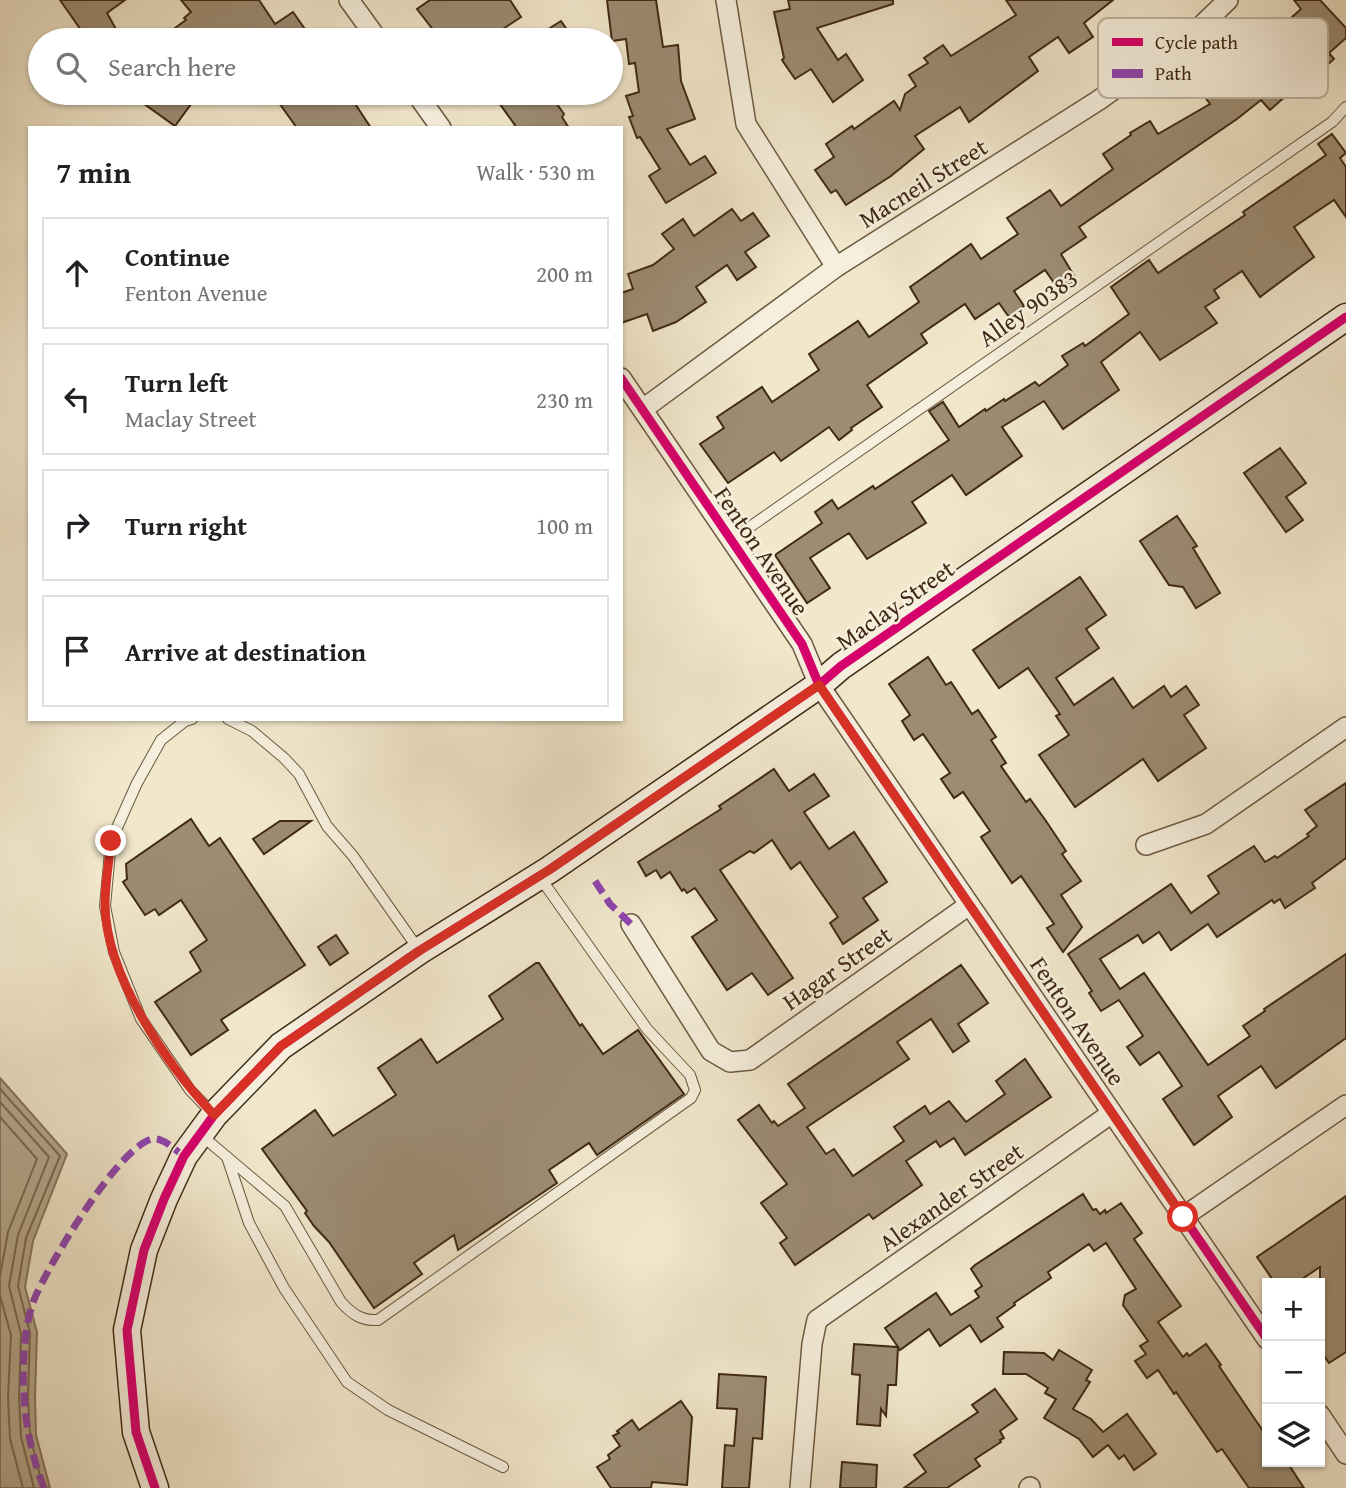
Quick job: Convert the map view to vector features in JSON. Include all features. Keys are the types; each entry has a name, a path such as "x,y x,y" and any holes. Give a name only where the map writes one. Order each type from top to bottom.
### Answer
{"street":[{"path":"349,0 369,28"},
{"path":"726,0 746,124 836,267"},
{"name":"Macneil Street","path":"1209,18 1228,0"},
{"name":"Macneil Street","path":"643,409 836,267 1102,98"},
{"path":"425,105 440,126"},
{"name":"Maclay Street","path":"155,1488 136,1432 127,1330 144,1250 184,1156 208,1125 281,1046 419,951 539,876 819,685 841,666 1346,317"},
{"name":"Fenton Avenue","path":"623,381 802,644 819,685 1262,1332"},
{"path":"1146,845 1206,824 1346,727"},
{"name":"Hagar Street","path":"631,924 711,1051 730,1062 750,1060 970,905"},
{"path":"1183,1217 1346,1105"},
{"name":"Alexander Street","path":"800,1488 812,1344 817,1320 1112,1114"},
{"path":"1325,1422 1346,1454"}],"lane":[{"name":"Alley 90383","path":"731,540 1332,122 1346,107"},
{"path":"185,721 161,740 136,783 111,841 105,906 114,952 141,1019 190,1090 227,1157 249,1223 284,1288 347,1382 388,1410 503,1467"},
{"path":"232,721 252,731 299,774 327,826 353,856 419,951"},
{"path":"227,1157 285,1206 349,1311 360,1318 378,1320 691,1098 695,1090 690,1074 647,1029 539,876"}],"water":[{"path":"0,1078 67,1154 33,1241 25,1287 37,1332 36,1435 50,1488 0,1488"}],"building":[{"path":"60,0 125,0 107,13 115,28 80,28"},
{"path":"181,0 259,0 275,24 293,12 304,28 175,28 186,20 184,18 191,12"},
{"path":"430,0 510,0 521,17 504,28 432,28 417,9"},
{"path":"607,0 656,0 663,47 678,45 681,81 695,119 667,129 690,165 705,156 716,173 666,203 649,176 660,169 640,137 637,138 629,117 633,116 626,96 639,92 635,63 629,64 623,28 610,28"},
{"path":"788,0 893,0 893,4 817,28 838,60 846,54 863,80 833,102 811,69 795,79 782,60 784,58 774,12 790,9"},
{"path":"1006,0 1113,0 1084,23 1093,37 1069,53 1058,37 1029,57 1038,71 969,122 960,107 915,136 924,149 891,176 846,205 836,190 831,193 815,170 834,157 826,144 852,126 854,129 894,101 900,110 905,94 916,86 909,75 928,63 924,58 943,45 951,56 1016,15"},
{"path":"1294,0 1320,0 1346,28 1346,38 1329,53 1334,59 1328,64 1328,18 1291,18 1301,9"},
{"path":"561,21 566,28 550,28"},
{"path":"1206,98 1284,98 1270,110 1261,100 1079,227 1086,237 1061,254 1076,279 1059,290 1045,270 1014,291 1024,306 1009,317 999,303 975,319 965,304 921,334 927,343 867,385 882,407 851,428 852,430 839,440 829,427 781,461 774,452 728,483 700,444 724,428 717,417 762,387 772,402 819,370 809,354 858,321 869,337 919,302 910,287 971,244 981,259 1018,234 1007,218 1050,190 1061,206 1113,169 1103,154 1131,135 1130,133 1150,121 1158,134 1210,104"},
{"path":"146,105 190,105 175,126"},
{"path":"281,105 356,105 370,126 296,126"},
{"path":"501,105 558,105 568,126 516,126"},
{"path":"1332,134 1346,153 1340,158 1346,167 1346,217 1334,200 1294,227 1314,257 1260,297 1242,271 1214,290 1219,298 1205,307 1217,323 1160,360 1140,332 1101,362 1119,390 1063,429 1044,401 1002,427 1022,456 966,495 952,475 912,502 926,523 867,559 849,533 810,558 830,588 807,603 775,555 822,523 815,512 832,500 838,509 873,486 875,489 949,440 929,411 943,402 959,427 985,409 986,411 1004,399 1005,401 1035,382 1039,386 1068,365 1062,356 1083,343 1085,346 1129,314 1111,287 1149,260 1158,273 1245,215 1243,212 1326,155 1318,144"},
{"path":"732,209 741,221 753,213 769,236 745,252 756,267 737,280 727,265 696,287 706,302 676,322 653,331 647,314 623,322 623,292 633,289 628,274 653,265 674,249 662,234 683,219 694,236"},
{"path":"1280,448 1306,483 1286,497 1303,520 1286,532 1244,473"},
{"path":"1177,516 1197,546 1193,548 1220,593 1196,608 1183,587 1169,585 1140,541"},
{"path":"1080,577 1106,615 1086,629 1099,648 1056,678 1074,705 1113,678 1133,708 1164,686 1171,697 1186,686 1199,705 1184,715 1206,748 1158,781 1143,759 1075,807 1039,755 1069,735 1056,716 1060,714 1028,668 999,688 973,650"},
{"path":"928,657 946,685 951,682 972,714 978,710 996,737 991,740 1006,763 1001,766 1026,802 1030,799 1046,821 1066,851 1062,854 1081,881 1061,895 1082,927 1063,952 1047,928 1054,924 1021,876 1012,883 981,837 990,831 963,792 954,798 941,779 950,773 923,734 914,740 902,721 910,715 889,684"},
{"path":"774,769 789,791 814,774 829,796 804,812 829,849 854,832 887,882 863,898 878,920 843,944 830,923 838,917 800,862 791,869 772,840 754,853 750,851 720,870 793,978 768,995 752,973 727,990 692,937 717,920 695,888 687,893 684,889 682,891 670,872 661,878 656,870 646,876 638,862 721,809 719,806"},
{"path":"1346,783 1346,858 1312,883 1315,888 1285,908 1280,899 1274,903 1272,900 1217,937 1208,924 1171,950 1159,932 1143,943 1138,935 1100,959 1120,989 1144,973 1208,1065 1250,1036 1243,1026 1265,1011 1264,1009 1346,954 1346,1038 1276,1088 1261,1066 1218,1096 1232,1117 1194,1145 1163,1099 1182,1086 1159,1052 1140,1065 1127,1047 1143,1036 1119,1000 1101,1011 1089,993 1092,991 1068,954 1171,884 1191,913 1219,893 1208,876 1254,846 1265,862 1275,856 1277,858 1309,836 1307,834 1317,826 1305,810"},
{"path":"191,819 209,846 220,838 305,965 221,1020 228,1030 191,1055 155,1002 201,971 190,952 207,940 181,900 159,915 155,909 145,915 123,882 127,879 126,864"},
{"path":"280,821 311,821 264,854 253,839"},
{"path":"336,935 348,953 330,965 318,947"},
{"path":"539,963 580,1026 582,1024 603,1054 638,1030 684,1094 597,1155 589,1143 549,1170 557,1183 458,1250 454,1235 414,1263 422,1274 374,1308 262,1149 315,1110 333,1136 396,1095 378,1068 421,1039 437,1063 503,1019 489,996"},
{"path":"961,965 988,1003 958,1024 969,1041 953,1052 931,1019 897,1042 909,1059 807,1127 826,1154 834,1149 853,1176 904,1141 894,1127 925,1106 930,1114 949,1101 966,1122 1005,1094 996,1081 1025,1059 1051,1097 965,1155 954,1138 940,1147 936,1141 906,1161 922,1185 873,1219 869,1214 795,1265 780,1243 787,1238 761,1203 787,1184 738,1120 759,1105 772,1123 774,1121 778,1126 805,1108 788,1084"},
{"path":"1083,1194 1093,1210 1096,1209 1100,1214 1121,1203 1142,1233 1134,1239 1181,1306 1158,1322 1183,1357 1206,1344 1262,1430 1262,1467 1290,1467 1304,1488 1249,1488 1222,1449 1217,1452 1158,1370 1147,1378 1135,1361 1146,1354 1140,1346 1148,1341 1123,1305 1125,1295 1136,1289 1106,1243 1094,1251 1089,1244 1048,1272 1051,1278 997,1318 1003,1327 981,1342 970,1325 940,1346 929,1329 900,1350 885,1328 936,1293 951,1315 979,1297 975,1291 982,1286 971,1269 975,1265"},
{"path":"1346,1196 1346,1352 1329,1363 1325,1357 1325,1278 1320,1278 1320,1267 1304,1278 1272,1278 1257,1257"},
{"path":"854,1344 898,1347 896,1385 888,1385 886,1416 881,1409 880,1426 857,1424 860,1375 852,1374"},
{"path":"1059,1350 1092,1370 1086,1380 1090,1382 1073,1409 1091,1419 1103,1432 1127,1414 1156,1454 1134,1470 1124,1455 1119,1459 1108,1445 1093,1457 1079,1439 1044,1418 1056,1399 1045,1393 1048,1388 1026,1374 1003,1374 1004,1352 1044,1353 1053,1360"},
{"path":"719,1374 766,1377 762,1439 753,1438 749,1488 722,1488 725,1445 734,1446 737,1409 717,1408"},
{"path":"995,1389 1017,1419 1000,1431 1004,1438 1001,1442 975,1459 980,1466 947,1488 904,1488 926,1472 914,1455 978,1412 972,1405"},
{"path":"681,1401 692,1417 687,1485 652,1482 651,1488 611,1488 597,1467 610,1459 608,1455 620,1446 613,1436 619,1433 617,1431 632,1420 639,1430"},
{"path":"842,1462 877,1465 876,1488 840,1488"}],"marked path":[{"path":"595,881 610,904 631,924"},
{"path":"44,1488 33,1453 24,1398 25,1337 34,1300 53,1262 85,1210 121,1163 138,1147 152,1139 165,1142 184,1156"}],"cycle path":[{"path":"155,1488 136,1432 127,1330 144,1250 184,1156 214,1115 281,1046 419,951 549,870 1346,317"},
{"path":"623,381 802,644 819,685 1262,1332"}],"route":[{"path":"111,841 105,906 114,952 141,1019 190,1090 214,1115 281,1046 419,951 549,870 819,685 1183,1217"}]}
